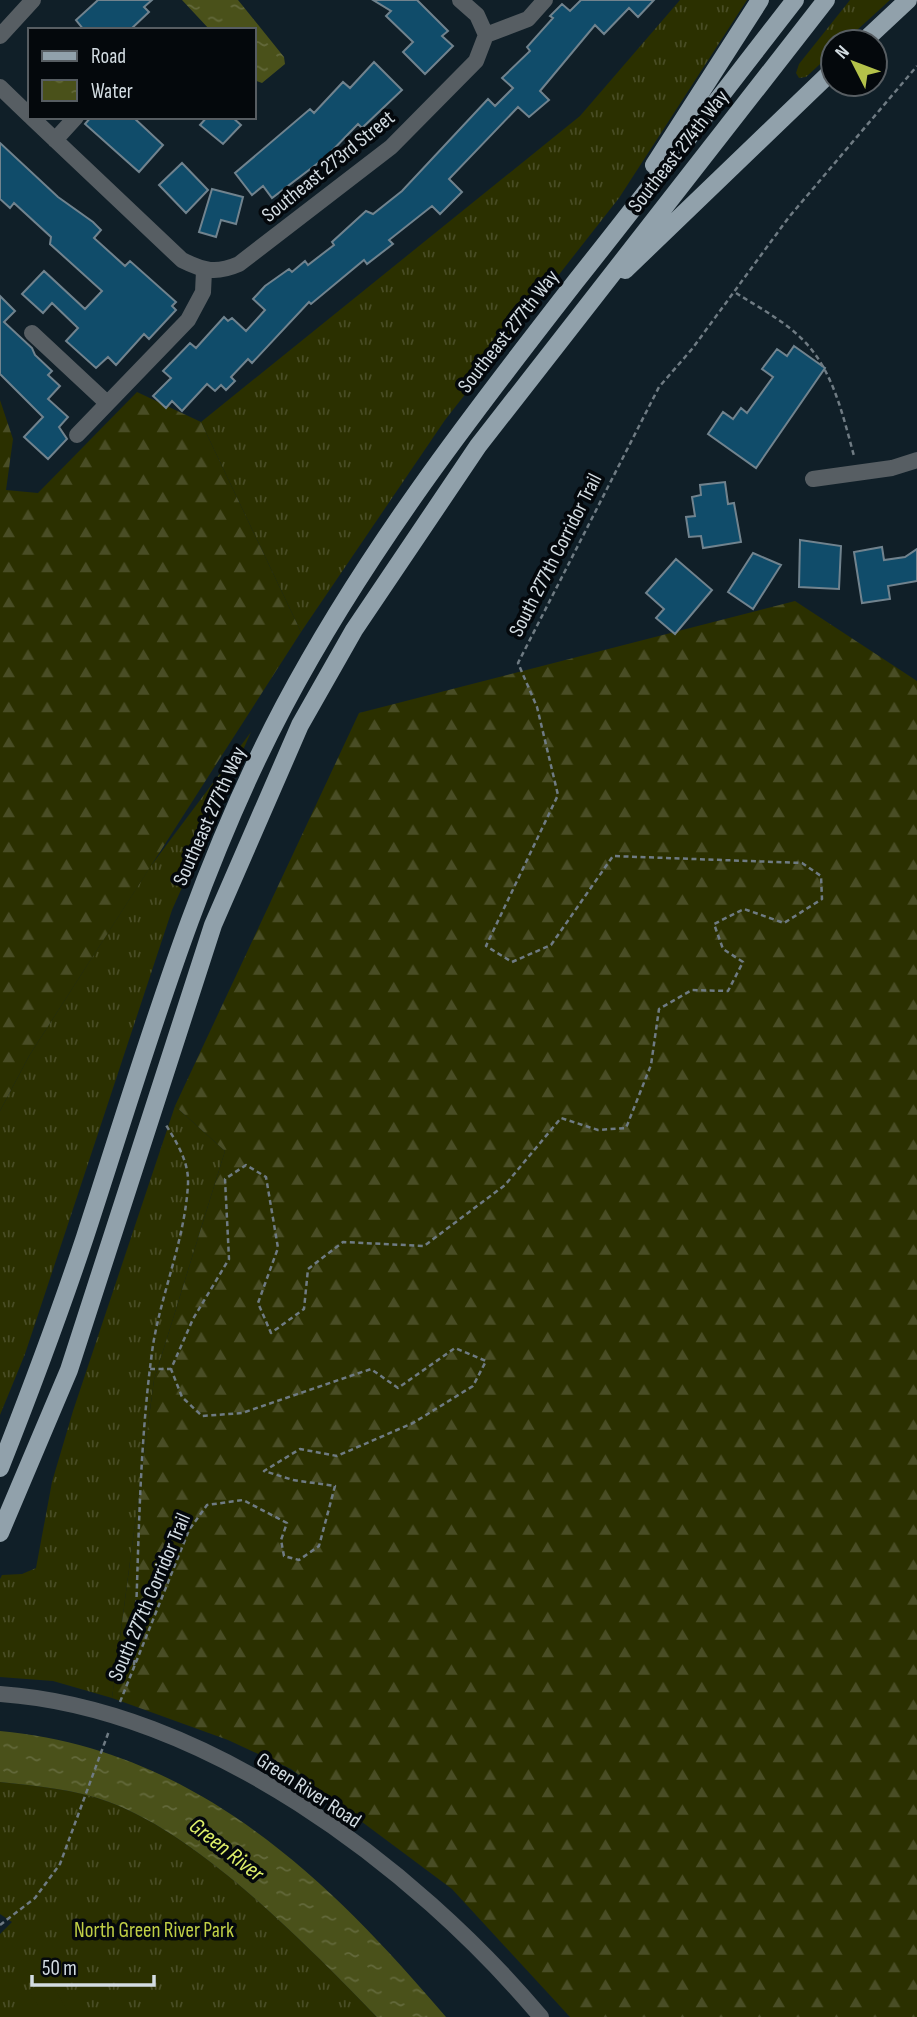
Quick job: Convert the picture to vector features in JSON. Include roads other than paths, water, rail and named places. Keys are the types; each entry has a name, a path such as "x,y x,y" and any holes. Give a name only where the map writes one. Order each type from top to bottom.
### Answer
{"main road":[{"path":"597,254 760,0"},
{"name":"Southeast 274th Way","path":"597,254 795,0"},
{"name":"Southeast 274th Way","path":"567,331 826,0"},
{"path":"878,28 908,0"},
{"path":"0,1534 69,1370 213,925 300,725 354,630 426,520 478,446 567,331 632,262 819,83"},
{"name":"Southeast 277th Way","path":"0,1468 83,1242 195,905 229,821 282,709 332,618 403,509 510,363 597,254"}],"street":[{"path":"460,0 477,15 486,35 528,19 545,0"},
{"path":"0,25 31,2"},
{"path":"0,36 31,2"},
{"name":"Southeast 273rd Street","path":"204,271 225,270 239,264 391,147 475,61 486,35"},
{"path":"0,87 28,114"},
{"path":"33,119 182,260 204,271 203,292 188,320 76,435"},
{"path":"55,140 74,119"},
{"path":"32,333 107,403"},
{"path":"813,479 892,468 917,460"},
{"name":"Green River Road","path":"0,1694 65,1704 115,1716 172,1735 215,1756 318,1818 449,1920 491,1960 541,2017"}],"water":[{"path":"182,0 238,0 284,57 285,64 262,83 256,81 256,28 208,28"},
{"name":"Green River","path":"0,1731 70,1743 135,1763 195,1792 251,1828 303,1869 353,1915 446,2017 377,2017 252,1896 180,1840 144,1818 109,1802 82,1794 0,1782"}],"park label":[{"name":"North Green River Park","path":"154,1930"}]}
